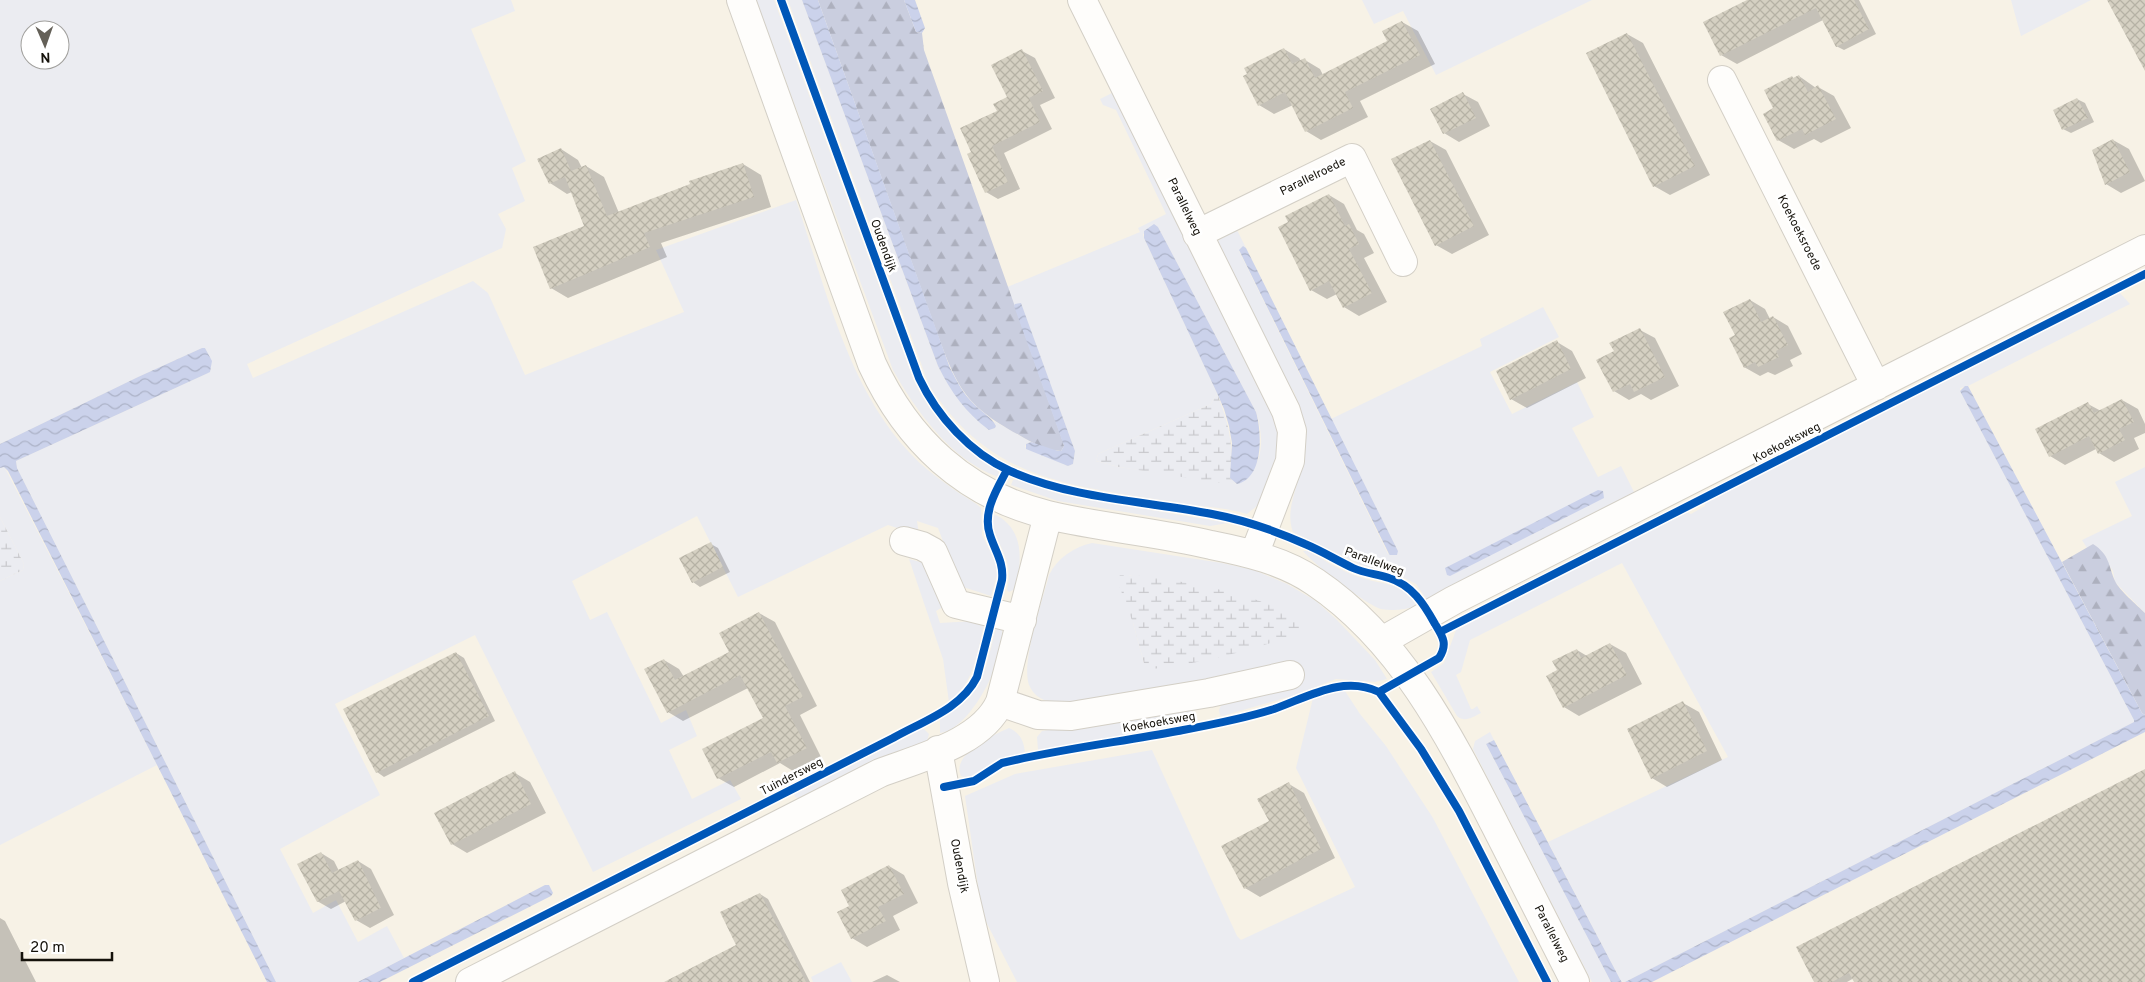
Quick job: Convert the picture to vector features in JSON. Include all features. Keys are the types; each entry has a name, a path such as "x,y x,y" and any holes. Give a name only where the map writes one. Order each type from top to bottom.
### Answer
{"street":[{"path":"470,982 880,773 964,738 983,726 993,715 1000,702 1048,515 994,496 966,480 942,462 920,441 892,404 872,364 741,0"},
{"name":"Parallelweg","path":"1082,0 1286,411 1292,431 1290,461 1254,555"},
{"name":"Koekoeksroede","path":"1722,80 1876,386"},
{"name":"Parallelroede","path":"1197,234 1352,158 1403,262"},
{"name":"Koekoeksweg","path":"1382,641 1454,600 2145,249"},
{"name":"Parallelweg","path":"1048,515 1195,541 1254,555 1312,580 1351,609 1382,641 1430,706 1464,766 1575,982"},
{"path":"904,541 933,552 956,604 1022,620"},
{"name":"Koekoeksweg","path":"1000,702 1038,715 1071,716 1210,693 1290,675"},
{"name":"Oudendijk","path":"938,750 962,883 985,982"}],"green space":[{"path":"0,0 511,0 515,11 471,29 526,161 512,168 525,201 498,214 506,229 502,248 247,364 253,378 473,281 488,293 525,375 684,312 656,250 796,200 840,332 853,365 869,396 887,426 914,458 939,479 981,508 982,535 997,565 997,575 991,596 960,586 938,528 917,521 919,535 888,525 738,597 697,516 572,581 590,620 607,612 661,723 686,710 697,736 669,750 692,799 730,780 741,799 593,872 475,635 335,704 380,795 280,849 313,913 336,900 358,942 387,926 404,958 358,982 276,982 17,468 16,461 206,374 211,361 205,348 202,348 0,444"},
{"path":"756,0 774,0 914,381 930,408 949,432 972,452 998,470 998,477 965,459 936,432 912,402 893,370"},
{"path":"788,0 802,0 938,366 948,384 973,416 989,429 995,428 994,421 1031,442 1026,444 1025,447 1068,466 1073,464 1075,451 1021,304 1014,306 1005,288 1140,232 1138,228 1166,214 1116,110 1103,105 1100,99 1112,93 1117,94 1280,422 1279,450 1274,478 1264,498 1247,514 1075,485 1042,476 1011,462 981,444 954,418 929,385","holes":["1158,227 1256,412 1261,433 1260,452 1253,470 1237,484 1119,467 1096,461 1098,454 1211,404 1217,393 1143,234"]},
{"path":"818,0 904,0 916,32 922,33 924,50 1063,442 1064,446 1061,451 1039,446 986,414 974,404 957,380 936,330"},
{"path":"1362,0 1592,0 1436,75 1403,11 1374,24"},
{"path":"2011,0 2091,0 2021,36"},
{"path":"1237,230 1246,248 1243,246 1239,251 1388,554 1398,551 1331,419 1482,346 1480,339 1543,307 1559,337 1490,372 1512,414 1577,382 1594,417 1572,428 1598,477 1621,466 1635,494 1428,601 1416,584 1397,574 1364,566 1293,532 1290,515 1299,474 1294,406 1297,400 1293,390 1283,388 1216,243 1221,238"},
{"path":"2116,293 2120,293 2130,304 1968,386 1960,388 1960,391 2134,722 1625,982 1621,981 1548,842 1728,757 1622,563 1470,640 1461,672 1456,675 1471,709 1477,706 1481,713 1466,719 1457,716 1431,672 1444,663 1456,630 1469,620 1685,512 1691,514 1705,506 1705,502"},
{"path":"1217,393 1230,434 1230,478 1237,484 1119,467 1096,461 1098,454 1211,404"},
{"path":"4,466 157,765 0,845 0,581 23,570 24,564 0,517 0,468"},
{"path":"2145,467 2145,613 2115,582 2113,571 2093,544 2087,548 2082,540 2132,516 2115,482"},
{"path":"1013,480 1062,495 1228,523 1210,526 1058,501 1011,485"},
{"path":"996,515 1012,529 1017,538 1019,548 1019,569 1015,589 1009,592 1007,590 1009,577 1006,558 993,526 993,516"},
{"path":"0,517 24,564 23,570 0,581"},
{"path":"1092,543 1222,563 1254,570 1287,584 1316,601 1337,620 1375,660 1387,679 1375,682 1336,679 1292,696 1222,716 1219,710 1222,703 1214,681 1066,705 1045,700 1033,692 1027,677 1027,664 1033,632 1052,569 1061,558","holes":["1129,575 1141,578 1144,663 1133,623"]},
{"path":"2093,544 2106,556 2117,585 2145,613 2145,715 2142,713 2062,562"},
{"path":"1303,551 1308,551 1350,574 1398,588 1411,598 1416,606 1394,610 1381,609 1374,606 1340,583"},
{"path":"909,559 928,564 943,602 941,608 936,611 940,623 975,621 984,625 969,677 964,686 949,702 943,659"},
{"path":"1120,575 1160,578 1244,596 1270,604 1290,613 1302,623 1302,628 1276,641 1229,655 1180,665 1148,669 1144,663 1133,623 1117,580"},
{"path":"996,628 1002,628 1002,641 993,673 984,690 975,706 963,719 952,729 940,733 940,719 966,701 980,681 985,670"},
{"path":"1329,691 1345,691 1360,714 1386,746 1433,818 1519,982 1017,982 982,914 965,796 1015,774 1152,750 1237,936 1241,940 1355,887 1296,768 1313,698"},
{"path":"1190,708 1195,719 1193,724 1041,752 1038,750 1037,737 1042,731"},
{"path":"1009,728 1021,738 1025,753 1023,755 1000,759 976,774 966,777 961,776 962,760 975,746"},
{"path":"919,729 924,729 929,734 927,741 862,768 801,799 795,797 794,793"},
{"path":"1490,732 1494,740 1486,744 1611,982 1592,982 1473,749 1475,741"},
{"path":"841,962 852,982 813,982 811,977"}],"water":[{"path":"802,0 818,0 950,368 960,387 977,407 992,420 996,426 995,428 989,430 966,409 938,366"},
{"path":"904,0 915,0 925,28 922,33 916,32"},
{"path":"1154,224 1158,227 1256,412 1260,442 1259,453 1252,473 1246,480 1237,484 1230,478 1232,443 1224,409 1144,238 1144,231"},
{"path":"1243,246 1246,248 1398,551 1397,555 1389,554 1239,250"},
{"path":"1021,303 1075,451 1073,464 1068,466 1026,449 1026,444 1031,442 1058,451 1061,451 1064,446 1014,306"},
{"path":"205,348 212,361 210,372 16,461 17,468 276,982 267,982 8,471 4,467 0,468 0,444"},
{"path":"1965,386 1968,386 2142,713 2145,715 2145,732 1652,982 1625,982 2134,722 1960,391"},
{"path":"1598,490 1603,491 1604,498 1450,576 1447,575 1445,568"},
{"path":"1494,740 1622,982 1611,982 1486,744"},
{"path":"545,885 549,885 553,893 551,896 380,982 358,982"}],"building":[{"path":"1747,0 1854,0 1869,29 1836,47 1816,8 1720,56 1703,22"},
{"path":"2107,0 2145,0 2145,71"},
{"path":"1402,21 1420,55 1345,92 1353,108 1305,132 1285,92 1258,106 1243,76 1247,74 1244,68 1284,48 1292,64 1305,58 1315,78 1387,41 1382,31"},
{"path":"1627,33 1695,166 1653,187 1586,53"},
{"path":"1022,49 1043,91 1029,98 1040,122 992,146 1008,182 985,193 967,154 971,152 960,128 997,111 993,104 1007,97 991,65"},
{"path":"1799,75 1808,92 1818,85 1836,119 1805,135 1802,129 1777,141 1763,114 1773,108 1764,90 1792,76 1793,78"},
{"path":"1463,92 1476,118 1443,134 1430,109"},
{"path":"2077,98 2088,118 2062,130 2053,110"},
{"path":"2113,139 2130,172 2105,185 2092,150"},
{"path":"1430,140 1474,226 1435,246 1391,159"},
{"path":"561,148 571,171 586,165 607,216 690,184 689,181 743,163 754,197 644,233 650,247 550,289 533,247 584,226 565,177 549,184 537,159"},
{"path":"1329,194 1345,226 1349,224 1359,244 1349,249 1372,293 1343,308 1329,281 1310,291 1278,227 1288,222 1285,216"},
{"path":"1750,299 1761,322 1773,316 1788,345 1776,351 1779,357 1758,367 1755,362 1744,368 1729,338 1735,335 1723,312"},
{"path":"1640,328 1665,377 1634,392 1630,384 1613,392 1596,360 1614,351 1609,343"},
{"path":"1557,340 1571,369 1510,400 1496,371"},
{"path":"2122,399 2134,422 2119,429 2125,440 2098,454 2089,436 2049,457 2035,429 2088,402 2094,413"},
{"path":"711,542 723,567 692,583 679,558"},
{"path":"759,612 803,697 785,706 807,748 777,763 771,752 717,779 702,749 763,718 740,675 667,713 644,669 664,659 675,680 729,652 719,633"},
{"path":"1610,643 1627,675 1563,708 1546,676 1557,670 1552,661 1577,649 1581,658"},
{"path":"456,652 489,716 376,773 343,709"},
{"path":"1683,701 1707,751 1651,779 1627,729"},
{"path":"2145,769 2145,982 1854,982 1849,973 1832,982 1814,982 1796,947"},
{"path":"515,771 531,804 451,845 434,813"},
{"path":"1289,782 1321,849 1244,889 1221,846 1269,821 1257,799"},
{"path":"321,852 332,873 358,860 381,908 355,921 339,891 317,902 297,864"},
{"path":"889,865 904,894 878,907 886,921 851,939 837,912 849,906 841,890"},
{"path":"760,893 806,982 664,982 736,945 720,912"}],"cycle path":[{"path":"781,0 919,378 935,406 968,444 1010,471 1059,488 1212,514 1271,530 1294,539 1357,570 1397,581 1411,590 1422,603 1442,637 1444,645 1442,653 1439,658 1379,692 1421,749 1459,811 1547,982"},
{"path":"1440,632 2145,274"},
{"name":"Tuindersweg","path":"413,982 929,720 961,698 977,677 1002,580 1002,568 990,535 988,518 992,501 1007,470"},
{"path":"944,787 974,781 1002,763 1238,719 1339,687 1366,687 1379,692"}]}
